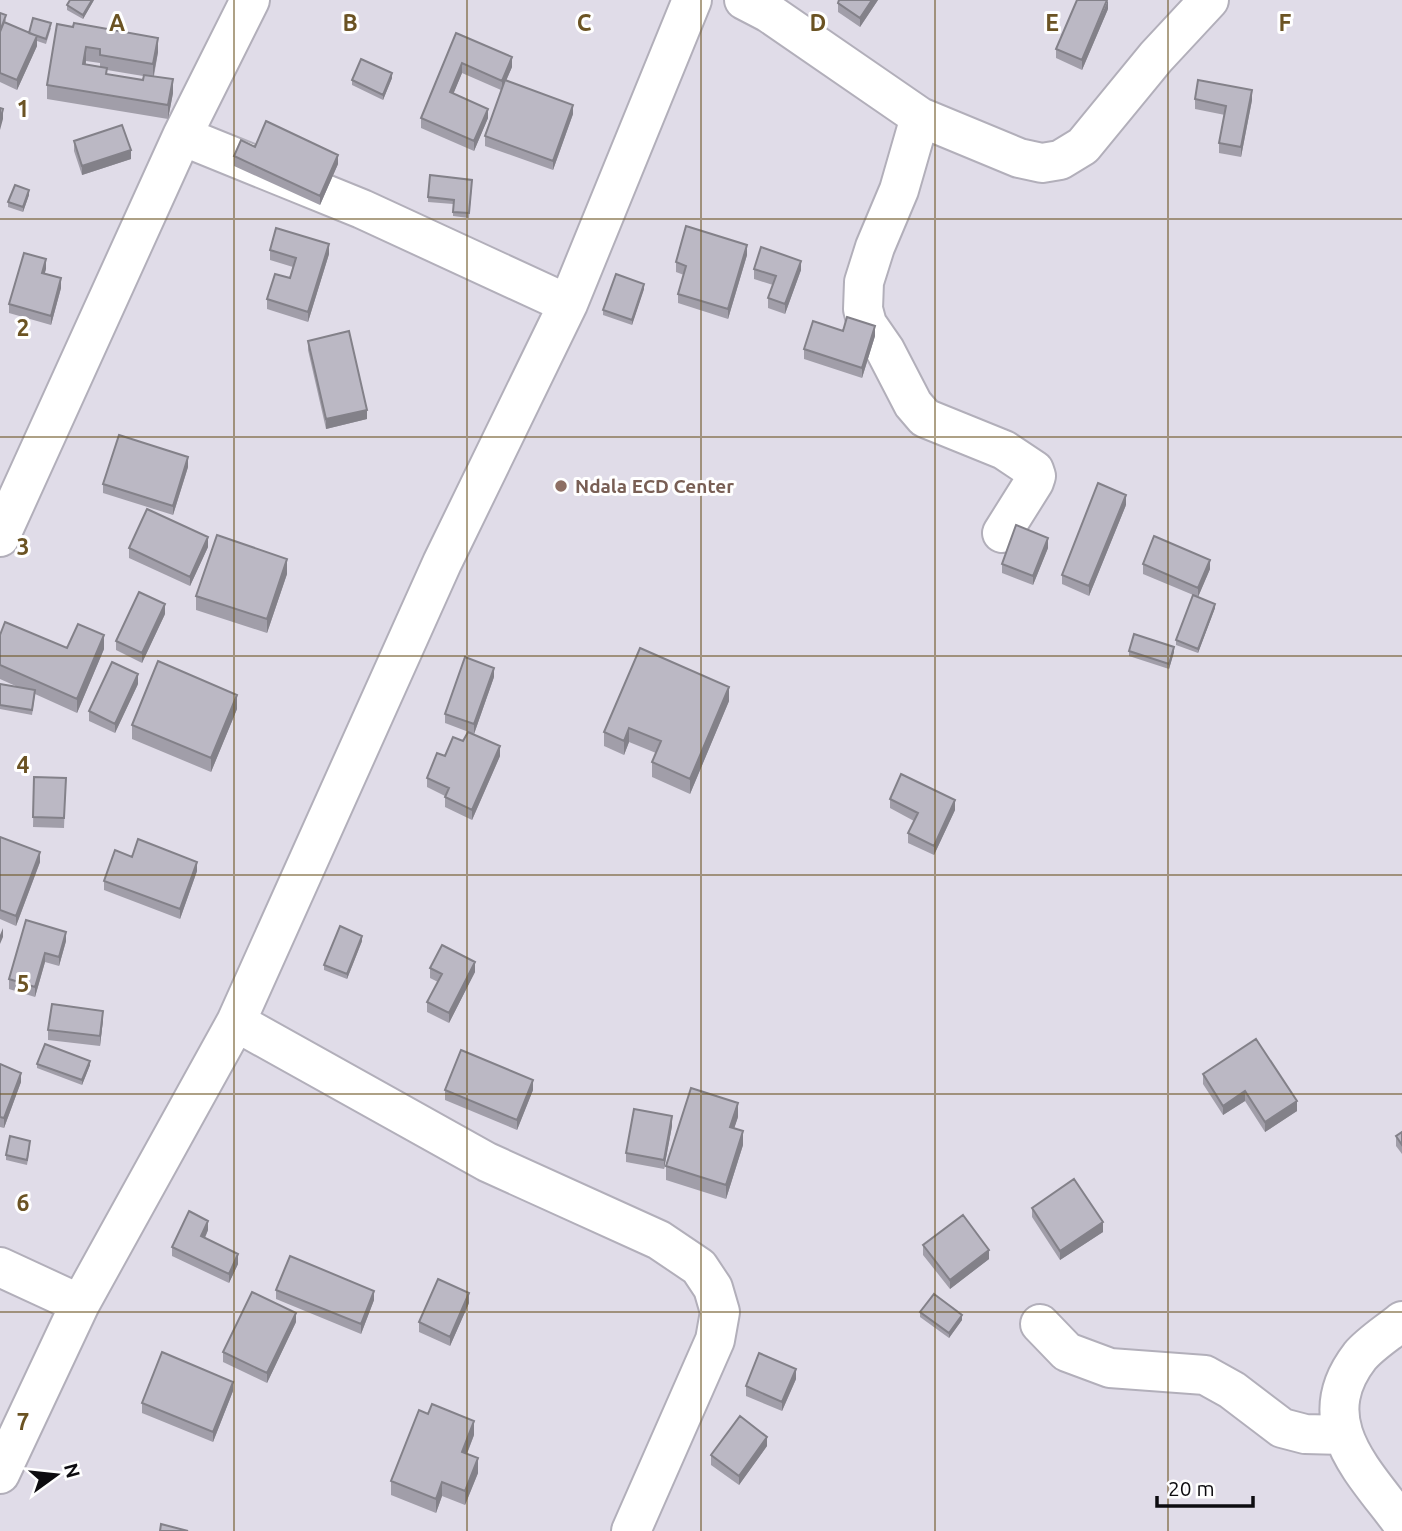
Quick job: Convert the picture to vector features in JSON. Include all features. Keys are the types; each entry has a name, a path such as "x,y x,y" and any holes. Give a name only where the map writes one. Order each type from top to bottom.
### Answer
{"street":[{"path":"0,537 182,136 250,0"},
{"path":"0,1474 79,1304 236,1022 442,563 568,304 692,0"},
{"path":"744,0 769,13 920,117 1028,161 1042,163 1060,160 1077,151 1089,140 1156,57 1209,0"},
{"path":"920,117 899,190 869,266 862,294 863,309 867,324 885,349 913,404 925,418 1004,450 1034,470 1034,482 1002,533"},
{"path":"182,136 362,209 568,304"},
{"path":"236,1022 487,1162 659,1240 699,1267 713,1288 720,1312 715,1340 631,1531"},
{"path":"0,1266 79,1304"},
{"path":"1402,1321 1362,1355 1346,1380 1339,1418 1350,1453 1402,1523"},
{"path":"1040,1324 1067,1352 1110,1368 1205,1375 1232,1390 1282,1428 1305,1434 1343,1435"}],"building":[{"path":"70,0 92,0 83,15 67,5"},
{"path":"839,0 872,0 860,18 838,3"},
{"path":"1077,0 1107,0 1082,60 1056,49"},
{"path":"0,13 6,15 0,31"},
{"path":"33,18 51,23 46,39 29,33"},
{"path":"4,22 37,36 17,80 0,73 0,32"},
{"path":"74,23 158,38 153,64 100,55 100,49 86,47 83,64 107,68 106,74 143,80 144,75 173,79 168,105 47,85 57,24 73,27"},
{"path":"456,33 512,57 502,81 462,63 450,92 488,109 474,141 421,118"},
{"path":"361,59 392,73 383,95 352,80"},
{"path":"505,80 573,105 553,161 485,136"},
{"path":"1198,80 1252,90 1241,147 1219,143 1226,106 1195,99"},
{"path":"266,121 338,155 320,196 234,156 241,140 255,147"},
{"path":"122,125 131,150 82,166 74,141"},
{"path":"430,175 472,180 469,213 453,212 454,200 428,197"},
{"path":"15,185 29,190 23,207 8,202"},
{"path":"686,226 747,245 728,309 678,294 686,266 676,262"},
{"path":"276,228 329,244 308,312 267,299 275,274 290,278 296,258 270,250"},
{"path":"761,247 801,261 785,304 768,298 776,276 754,269"},
{"path":"24,253 46,259 42,273 61,278 51,316 9,304"},
{"path":"616,274 644,284 632,320 603,310"},
{"path":"847,317 875,326 862,368 804,349 813,321 843,331"},
{"path":"349,331 367,410 326,419 308,341"},
{"path":"119,435 188,457 173,506 103,484"},
{"path":"1098,483 1126,495 1089,586 1062,575"},
{"path":"147,509 208,537 190,577 129,548"},
{"path":"1016,525 1048,538 1033,576 1002,564"},
{"path":"217,535 287,559 267,619 196,596"},
{"path":"1154,536 1210,560 1198,588 1143,564"},
{"path":"139,592 165,604 142,653 116,641"},
{"path":"1193,595 1215,604 1198,649 1176,640"},
{"path":"5,622 67,648 78,624 104,635 77,699 0,665 0,635"},
{"path":"1134,634 1174,647 1169,664 1129,651"},
{"path":"640,648 729,687 690,779 652,762 661,741 629,728 624,741 604,732"},
{"path":"465,657 494,668 474,724 445,714"},
{"path":"158,661 237,695 211,758 132,725"},
{"path":"112,662 138,674 115,724 89,711"},
{"path":"0,684 35,690 32,710 0,705"},
{"path":"468,732 500,746 472,810 445,797 449,788 427,778 437,753 445,756 453,737 463,741"},
{"path":"901,774 955,800 934,846 908,833 918,813 890,799"},
{"path":"34,777 66,778 64,818 33,817"},
{"path":"0,837 40,852 16,916 0,910"},
{"path":"138,839 197,862 180,909 104,881 115,850 132,857"},
{"path":"26,920 66,932 59,957 45,953 35,987 9,979"},
{"path":"340,926 362,936 347,974 324,965"},
{"path":"442,945 475,962 449,1013 427,1002 442,974 430,968"},
{"path":"52,1004 103,1011 100,1036 48,1030"},
{"path":"1256,1039 1297,1101 1265,1122 1245,1091 1223,1106 1203,1074"},
{"path":"45,1044 90,1061 82,1080 37,1064"},
{"path":"461,1050 533,1080 517,1120 445,1090"},
{"path":"0,1064 21,1073 4,1118 0,1117"},
{"path":"691,1088 738,1103 730,1127 743,1131 726,1185 666,1166"},
{"path":"634,1109 672,1116 664,1160 626,1153"},
{"path":"1402,1132 1402,1145 1396,1136"},
{"path":"10,1136 30,1141 27,1160 6,1155"},
{"path":"1074,1179 1103,1222 1060,1251 1032,1208"},
{"path":"189,1211 208,1221 201,1236 238,1254 229,1274 172,1247"},
{"path":"963,1215 989,1250 950,1280 923,1245"},
{"path":"290,1256 374,1291 361,1324 276,1290"},
{"path":"438,1279 469,1293 450,1337 419,1322"},
{"path":"252,1292 296,1313 267,1373 223,1352"},
{"path":"934,1294 962,1315 949,1333 920,1312"},
{"path":"162,1352 233,1382 213,1432 142,1403"},
{"path":"759,1353 796,1369 782,1402 746,1386"},
{"path":"432,1404 474,1421 462,1452 478,1458 465,1491 442,1482 436,1499 391,1481 419,1410 428,1414"},
{"path":"740,1416 767,1437 739,1476 711,1455"},
{"path":"161,1524 188,1531 160,1531"}],"place":[{"name":"Ndala ECD Center","path":"561,486"}]}
